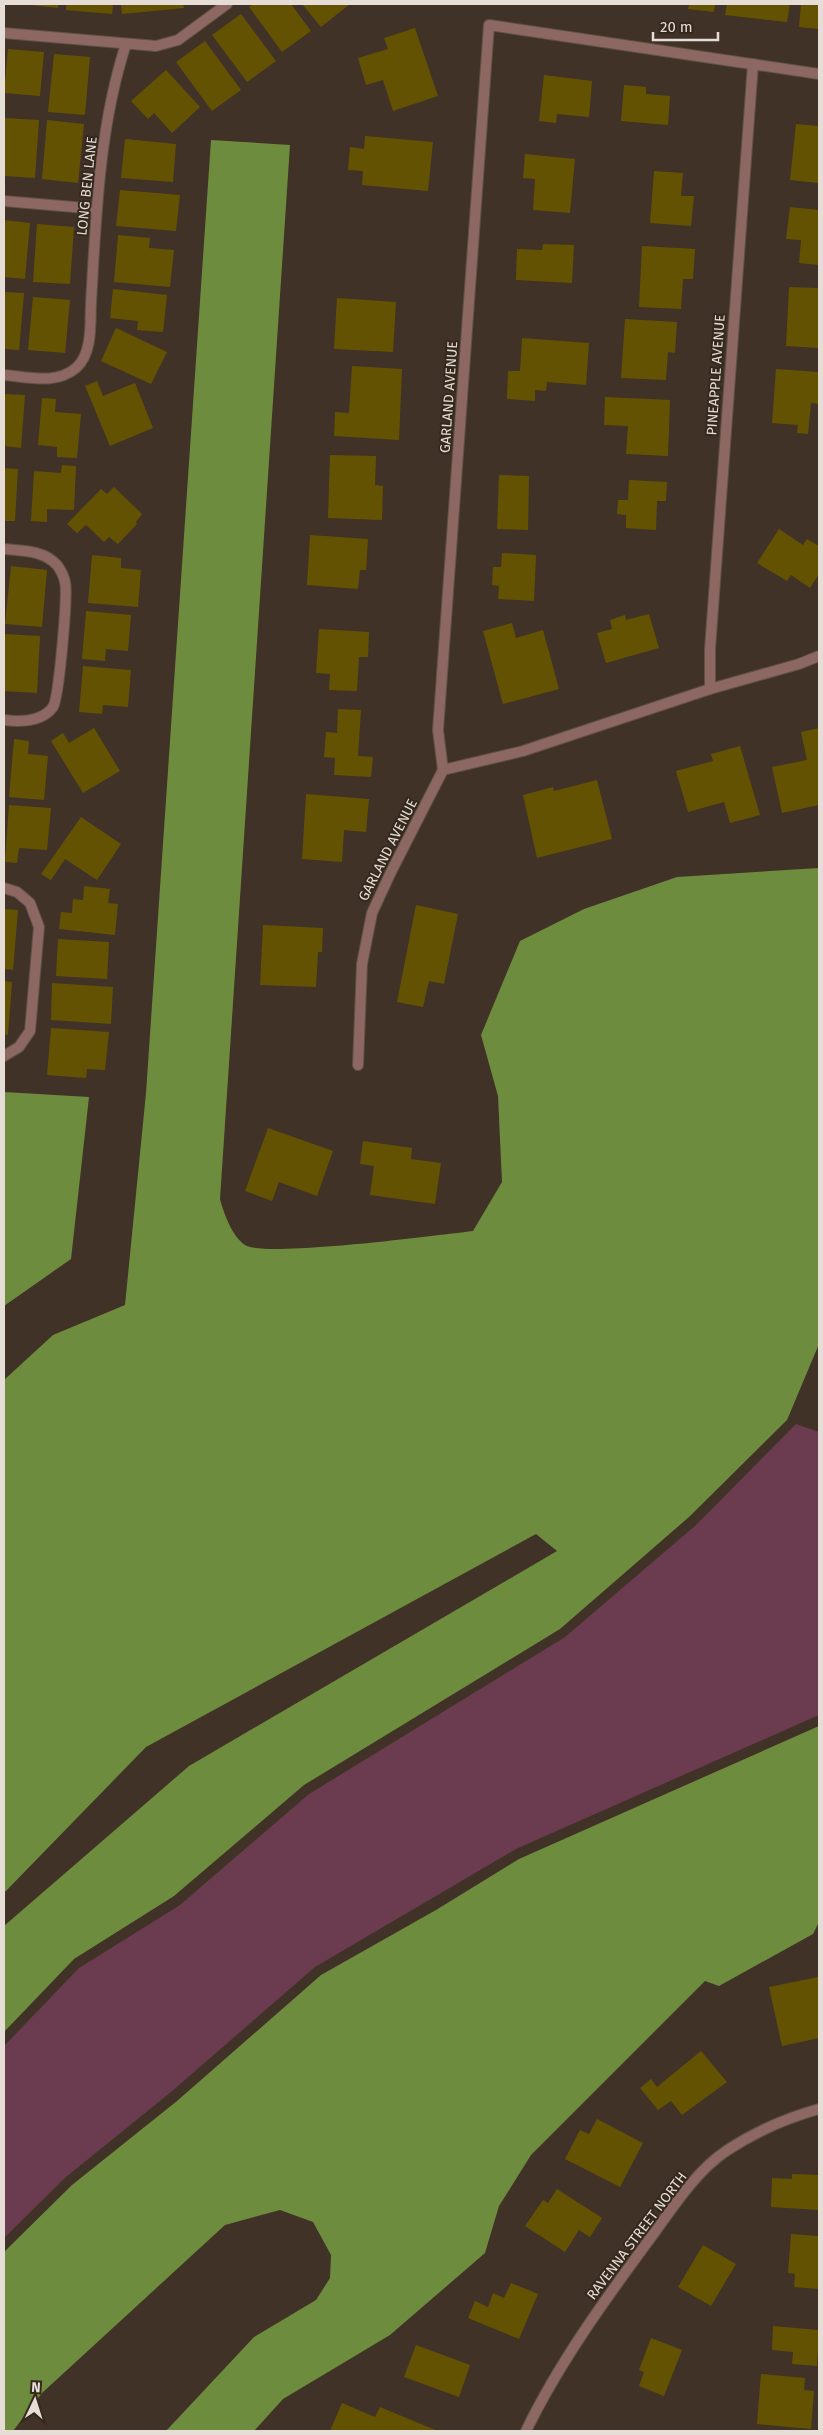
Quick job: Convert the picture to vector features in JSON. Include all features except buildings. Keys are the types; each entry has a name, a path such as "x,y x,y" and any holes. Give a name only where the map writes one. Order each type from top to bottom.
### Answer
{"street":[{"path":"4,33 156,46 178,40 227,4"},
{"name":"GARLAND AVENUE","path":"358,1064 362,964 372,913 443,770 438,730 489,25 753,64"},
{"name":"LONG BEN LANE","path":"4,374 63,377 83,360 88,347 97,209 117,73 126,44"},
{"path":"753,64 819,74"},
{"name":"PINEAPPLE AVENUE","path":"710,689 710,649 753,64"},
{"path":"4,200 97,209"},
{"path":"4,549 35,552 58,566 66,583 60,682 52,707 35,719 23,722 4,720"},
{"path":"443,770 523,751 710,689 799,664 819,656"},
{"path":"4,888 17,892 30,903 39,927 32,1022 25,1040 19,1047 4,1056"},
{"name":"RAVENNA STREET NORTH","path":"526,2431 565,2358 691,2184 726,2152 765,2128 795,2115 819,2108"}],"shaded area":[{"path":"211,140 290,145 220,1199 229,1224 236,1236 245,1245 259,1248 284,1249 391,1241 473,1231 502,1182 498,1096 481,1035 520,941 584,909 677,877 819,868 819,1344 787,1420 689,1517 560,1629 304,1785 174,1896 74,1959 4,2032 4,1926 189,1766 557,1551 536,1534 146,1747 4,1893 4,1380 53,1335 125,1305 146,1093"},
{"path":"4,1092 89,1097 71,1259 4,1306"},
{"path":"796,1424 819,1432 819,1715 516,1849 315,1967 171,2092 66,2177 4,2238 4,2046 79,1968 180,1905 309,1794 565,1637 696,1525"},
{"path":"819,1726 819,1922 813,1934 719,1986 705,1981 531,2155 499,2206 485,2253 390,2335 283,2399 254,2431 166,2431 254,2337 316,2300 330,2278 331,2255 313,2222 280,2210 225,2225 42,2393 13,2431 4,2431 4,2252 72,2185 177,2101 321,1975 436,1910 519,1859"}]}
